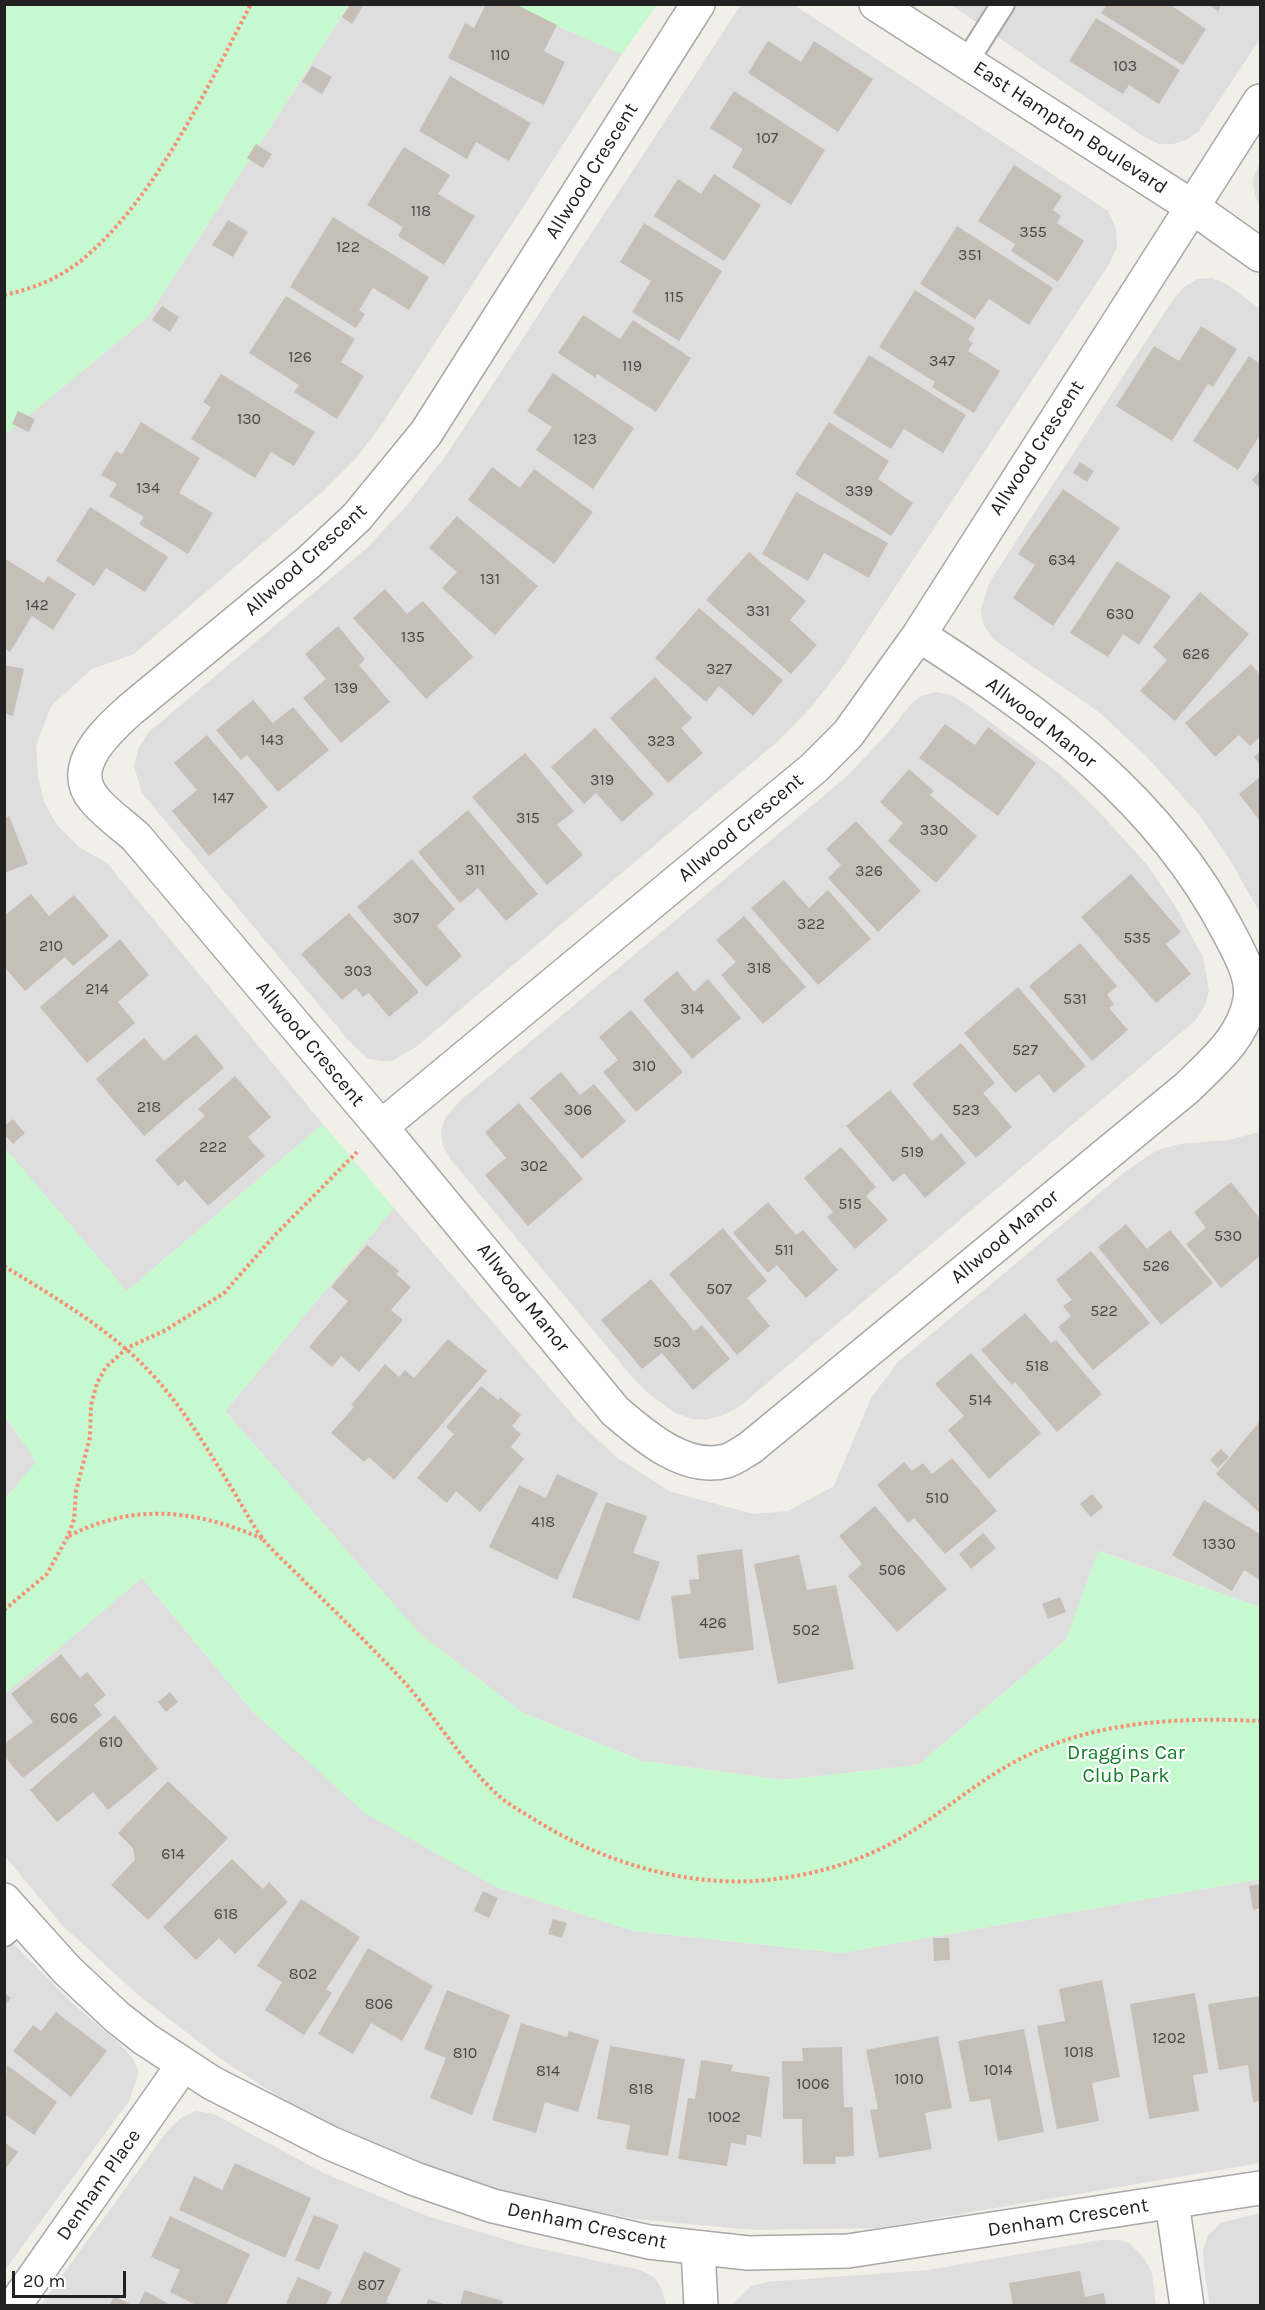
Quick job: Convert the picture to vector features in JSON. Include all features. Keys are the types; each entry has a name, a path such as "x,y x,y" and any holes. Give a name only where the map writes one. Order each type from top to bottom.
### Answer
{"street":[{"name":"Allwood Crescent","path":"698,4 426,433 393,475 357,517 317,555 131,709 105,733 89,756 86,779 92,798 136,837 381,1126 814,768 848,734 919,635 1260,101"},
{"name":"East Hampton Boulevard","path":"876,4 1191,206 1260,255"},
{"name":"Allwood Manor","path":"381,1126 615,1411 640,1433 670,1451 702,1462 726,1461 750,1448 1188,1087 1227,1048 1244,1024 1251,997 1244,961 1218,911 1174,848 1127,794 1068,738 997,686 919,635"},
{"name":"Denham Crescent","path":"10,1919 117,2017 183,2065 212,2083 330,2143 415,2179 493,2206 649,2242 748,2253 848,2251 1260,2188"},
{"name":"Denham Place","path":"15,2306 183,2065"},
{"path":"1172,2202 1187,2306"},
{"path":"698,2249 701,2306"}],"lane":[{"path":"967,61 1003,4"}],"path":[{"path":"4,295 54,278 82,260 111,232 147,186 192,117 251,4"},
{"path":"4,1610 47,1574 68,1536 74,1519 76,1491 90,1437 91,1405 97,1383 106,1367 127,1348 166,1330 224,1293 275,1236 357,1152 374,1172 402,1152"},
{"path":"4,1266 59,1300 127,1348 152,1374 198,1432 263,1539 399,1675 447,1738 500,1797 546,1827 592,1851 647,1869 696,1879 749,1881 798,1877 851,1862 900,1838 975,1785 1020,1759 1064,1740 1121,1726 1170,1720 1260,1721"},
{"path":"68,1536 104,1520 159,1513 205,1517 227,1523 263,1539"}],"shaded area":[{"path":"349,5 508,5 622,54 384,421 358,456 322,492 134,654 92,669 51,706 36,746 38,777 44,802 57,825 79,847 107,863 323,1124 126,1292 5,1149 4,435 148,317"},
{"path":"741,5 794,5 1108,211 1116,228 1117,247 1109,264 841,669 812,706 778,741 416,1047 390,1062 368,1059 349,1041 142,793 134,766 139,747 149,732 368,547 409,503 447,454"},
{"path":"951,5 1260,5 1260,39 1199,131 1186,140 1173,144 1159,144 1141,135"},
{"path":"1260,162 1260,206 1253,184"},
{"path":"1212,278 1228,285 1260,309 1260,913 1227,855 1200,816 1146,756 1100,713 993,639 983,624 981,609 989,583 1172,301 1184,287 1197,279"},
{"path":"937,692 951,695 966,704 1059,773 1104,817 1149,867 1174,904 1203,957 1209,990 1205,1006 1196,1020 739,1407 706,1420 692,1419 676,1413 650,1395 634,1379 451,1160 443,1146 441,1132 445,1118 461,1100 845,778 888,733 912,703 921,696"},
{"path":"1260,1132 1260,1607 1099,1551 1066,1640 918,1765 783,1780 642,1761 523,1713 419,1634 225,1411 394,1208 578,1421 616,1457 671,1492 754,1514 788,1511 834,1486 871,1398 898,1362 1126,1171 1157,1150 1180,1144 1228,1140"},
{"path":"4,1415 37,1462 5,1499 4,1499"},
{"path":"142,1578 254,1713 496,1887 634,1931 841,1953 1260,1879 1260,2163 878,2228 753,2230 636,2219 521,2197 411,2163 310,2117 221,2059 137,1994 62,1925 5,1856 4,1694"},
{"path":"5,1935 72,2003 122,2046 133,2059 139,2072 129,2101 5,2270"},
{"path":"196,2111 214,2114 324,2173 424,2215 523,2245 640,2270 655,2278 662,2290 666,2305 40,2306 167,2131 182,2117"},
{"path":"1260,2213 1260,2305 1210,2305 1203,2250 1208,2235 1221,2223"},
{"path":"1101,2240 1119,2240 1129,2243 1144,2258 1152,2272 1156,2305 731,2306 751,2286 766,2282 928,2270"}],"green space":[{"path":"5,5 349,5 148,317 5,435"},
{"path":"508,5 657,5 622,54"},
{"name":"Draggins Car Club Park","path":"323,1124 394,1208 225,1411 420,1634 523,1713 642,1761 783,1780 918,1765 1066,1640 1098,1551 1260,1607 1260,1879 841,1953 634,1931 496,1887 366,1814 254,1713 142,1578 5,1694 5,1499 36,1462 5,1415 5,1148 127,1291"}],"building":[{"path":"486,4 515,4 557,25 544,51 565,62 544,105 448,58 465,23 474,28"},
{"path":"1107,4 1173,4 1172,6 1206,29 1183,65 1101,13"},
{"path":"1208,4 1222,4 1218,11"},
{"path":"350,5 363,6 352,24 342,17"},
{"path":"1096,18 1180,70 1159,104 1129,85 1123,94 1069,61"},
{"path":"768,41 801,62 814,41 873,79 838,132 748,73"},
{"path":"312,66 332,77 322,94 302,82"},
{"path":"450,76 531,123 509,161 476,142 467,159 419,131"},
{"path":"734,91 825,150 791,205 732,167 743,149 710,128"},
{"path":"256,144 272,154 263,168 247,158"},
{"path":"404,147 450,175 438,194 475,216 444,265 398,236 403,227 367,205"},
{"path":"1014,165 1062,196 1053,210 1061,216 1057,223 1084,241 1058,282 1011,251 1015,244 978,221"},
{"path":"714,174 761,205 724,261 654,216 678,179 701,194"},
{"path":"333,217 429,277 409,310 373,288 359,310 365,314 356,328 290,287"},
{"path":"228,220 248,232 233,257 212,245"},
{"path":"644,223 722,271 679,341 632,312 651,281 620,262"},
{"path":"957,226 1053,288 1029,325 989,299 975,319 920,284"},
{"path":"915,290 975,328 968,340 973,343 968,351 1000,371 974,413 932,387 935,382 879,347"},
{"path":"286,296 355,339 341,362 364,376 337,419 294,392 299,385 249,353"},
{"path":"162,306 179,317 170,332 152,320"},
{"path":"583,315 620,339 633,320 691,358 656,412 597,374 596,378 558,353"},
{"path":"1201,326 1237,349 1213,387 1208,384 1172,441 1116,406 1154,346 1179,361"},
{"path":"869,355 966,415 943,453 904,429 891,449 833,413"},
{"path":"1249,356 1260,364 1260,435 1238,470 1193,441"},
{"path":"553,373 634,428 593,489 536,450 552,427 527,411"},
{"path":"221,374 315,432 294,466 271,452 255,478 191,439 211,407 203,402"},
{"path":"18,411 35,419 29,432 12,424"},
{"path":"141,422 200,458 179,493 213,513 188,554 139,524 144,517 109,496 117,484 101,475 116,451 122,454"},
{"path":"829,422 889,461 878,479 913,503 891,536 795,474"},
{"path":"1080,462 1094,471 1087,482 1073,473"},
{"path":"492,467 520,488 534,469 593,512 554,564 468,500"},
{"path":"1260,471 1260,488 1252,480"},
{"path":"1063,489 1120,528 1053,626 1013,598 1035,565 1018,554"},
{"path":"796,492 888,543 869,578 824,553 808,581 762,554"},
{"path":"90,507 168,557 145,592 106,568 94,586 56,561"},
{"path":"457,516 538,586 495,635 442,588 457,572 429,548"},
{"path":"749,552 806,601 790,620 817,645 791,674 706,600"},
{"path":"4,558 44,583 48,576 76,594 53,630 32,616 10,652 4,648"},
{"path":"1117,561 1171,596 1139,645 1123,634 1108,657 1070,633"},
{"path":"385,589 407,614 423,601 473,657 426,699 353,618"},
{"path":"1200,592 1249,634 1175,721 1140,691 1167,660 1153,647"},
{"path":"699,608 783,680 753,716 719,686 706,702 655,658"},
{"path":"338,626 365,659 359,665 390,702 341,743 303,698 326,679 305,654"},
{"path":"1251,664 1260,675 1260,737 1250,746 1239,735 1215,757 1185,723"},
{"path":"4,665 24,669 13,716 4,713"},
{"path":"655,677 692,718 681,728 703,753 668,783 610,718"},
{"path":"253,700 273,723 293,707 329,750 278,792 247,755 241,760 216,730"},
{"path":"945,724 975,745 988,727 1036,763 998,816 919,758"},
{"path":"595,728 654,794 622,822 596,793 584,804 551,767"},
{"path":"207,735 268,807 209,856 172,811 197,790 174,763"},
{"path":"1260,752 1260,765 1254,757"},
{"path":"525,753 574,811 557,825 583,855 547,885 472,797"},
{"path":"909,769 934,791 930,795 977,836 936,883 888,841 903,823 880,802"},
{"path":"1260,777 1260,821 1239,794"},
{"path":"468,810 538,894 506,921 478,888 460,903 418,852"},
{"path":"9,816 28,864 4,873 4,818"},
{"path":"856,821 921,891 878,932 828,878 841,865 826,849"},
{"path":"412,859 455,909 437,926 462,956 426,987 357,907"},
{"path":"1131,874 1181,932 1166,944 1191,974 1156,1003 1081,917"},
{"path":"784,880 809,908 828,890 871,939 818,985 751,908"},
{"path":"31,894 49,916 74,895 109,936 73,966 65,957 25,991 7,970 4,972 4,916"},
{"path":"349,913 419,992 389,1017 369,993 363,997 356,988 342,1000 301,954"},
{"path":"744,916 806,987 763,1024 721,975 736,962 716,940"},
{"path":"120,939 149,975 118,1002 135,1023 87,1063 40,1007"},
{"path":"1080,943 1117,986 1107,995 1114,1004 1109,1008 1128,1030 1092,1061 1029,986"},
{"path":"677,971 694,992 708,979 741,1018 692,1059 643,1000"},
{"path":"1018,987 1086,1066 1054,1093 1039,1074 1015,1093 964,1033"},
{"path":"631,1010 683,1072 636,1112 603,1072 618,1060 599,1037"},
{"path":"196,1034 224,1068 144,1136 96,1079 144,1038 164,1061"},
{"path":"961,1043 995,1083 983,1093 1012,1127 976,1158 912,1084"},
{"path":"561,1072 580,1095 594,1084 626,1121 582,1159 530,1098"},
{"path":"235,1076 271,1117 248,1137 265,1156 208,1206 185,1180 178,1186 155,1160 205,1116 198,1109"},
{"path":"890,1090 932,1141 941,1133 966,1163 925,1198 904,1173 893,1182 846,1126"},
{"path":"519,1103 583,1179 528,1226 485,1175 506,1158 485,1132"},
{"path":"13,1119 25,1133 13,1144 4,1134 4,1126"},
{"path":"841,1147 876,1187 866,1196 888,1220 855,1249 827,1217 833,1212 804,1178"},
{"path":"1231,1182 1260,1219 1260,1256 1221,1288 1186,1244 1206,1228 1194,1212"},
{"path":"768,1202 796,1235 803,1230 838,1270 806,1298 777,1265 768,1273 733,1233"},
{"path":"1126,1224 1147,1249 1170,1230 1213,1283 1161,1325 1098,1247"},
{"path":"723,1228 767,1281 747,1298 770,1326 737,1355 669,1274"},
{"path":"367,1245 399,1271 396,1274 411,1287 391,1310 403,1320 359,1372 341,1356 332,1367 309,1347 348,1301 331,1287"},
{"path":"1091,1251 1150,1323 1093,1370 1058,1327 1071,1316 1063,1306 1072,1300 1056,1280"},
{"path":"651,1279 694,1331 702,1325 730,1359 693,1390 662,1353 642,1369 601,1320"},
{"path":"1025,1313 1051,1343 1056,1340 1102,1394 1057,1432 1015,1382 1012,1385 981,1350"},
{"path":"448,1339 487,1371 394,1480 369,1457 364,1462 331,1433 354,1407 351,1405 385,1364 399,1377 405,1370 414,1378"},
{"path":"971,1353 1041,1433 989,1479 948,1430 964,1416 935,1384"},
{"path":"481,1386 498,1400 500,1397 521,1415 512,1426 521,1434 511,1447 524,1459 480,1512 456,1491 447,1503 417,1478 454,1434 446,1427"},
{"path":"1260,1421 1260,1513 1216,1474"},
{"path":"1221,1449 1229,1457 1218,1468 1210,1460"},
{"path":"952,1458 997,1511 945,1554 914,1518 908,1523 877,1485 904,1462 912,1471 923,1463 932,1474"},
{"path":"557,1474 598,1493 557,1580 489,1547 519,1485 546,1498"},
{"path":"1092,1494 1103,1507 1091,1517 1080,1504"},
{"path":"1204,1500 1260,1534 1260,1580 1244,1570 1232,1591 1172,1555"},
{"path":"606,1502 647,1516 633,1553 660,1562 639,1621 572,1597"},
{"path":"875,1506 947,1589 897,1632 848,1576 862,1564 839,1536"},
{"path":"983,1533 996,1548 971,1569 959,1554"},
{"path":"742,1549 754,1650 679,1659 671,1596 691,1594 689,1580 699,1579 697,1555"},
{"path":"799,1555 807,1590 836,1585 854,1669 778,1684 754,1564"},
{"path":"1060,1597 1066,1612 1048,1619 1042,1604"},
{"path":"61,1654 80,1678 87,1672 106,1695 94,1705 102,1715 23,1778 4,1756 4,1744 33,1722 11,1694"},
{"path":"170,1692 178,1702 166,1712 158,1702"},
{"path":"115,1715 158,1769 108,1810 93,1792 57,1822 30,1790"},
{"path":"168,1781 228,1838 148,1920 111,1885 135,1860 133,1848 118,1833"},
{"path":"232,1859 263,1889 269,1882 288,1902 235,1954 219,1938 196,1960 163,1927"},
{"path":"1260,1884 1260,1908 1253,1910 1249,1886"},
{"path":"483,1891 498,1898 489,1918 474,1911"},
{"path":"301,1899 360,1937 326,1989 332,1993 304,2035 265,2010 282,1982 257,1966"},
{"path":"553,1919 567,1923 562,1938 548,1934"},
{"path":"933,1938 949,1938 950,1960 934,1961"},
{"path":"368,1948 433,1986 402,2041 371,2023 353,2054 318,2034"},
{"path":"1102,1980 1120,2077 1092,2083 1099,2121 1057,2129 1037,2026 1065,2021 1059,1989"},
{"path":"447,1990 510,2015 472,2115 430,2098 446,2058 424,2049"},
{"path":"4,1993 11,1998 4,2007"},
{"path":"1195,1993 1208,2073 1193,2075 1199,2111 1149,2119 1130,2004"},
{"path":"1260,1996 1260,2101 1253,2102 1248,2065 1219,2070 1208,2004"},
{"path":"56,2012 107,2051 71,2097 13,2051 33,2025 41,2031"},
{"path":"521,2023 567,2037 569,2031 599,2040 578,2112 545,2102 536,2133 492,2120"},
{"path":"1024,2029 1044,2132 998,2141 990,2099 970,2102 958,2041"},
{"path":"938,2036 952,2108 925,2113 932,2149 879,2158 870,2110 878,2109 866,2050"},
{"path":"610,2046 685,2059 668,2156 626,2149 630,2125 597,2119"},
{"path":"842,2047 844,2107 853,2107 854,2156 835,2157 836,2164 803,2164 802,2119 783,2119 782,2061 803,2061 802,2048"},
{"path":"701,2060 733,2065 731,2071 770,2077 761,2137 747,2135 746,2145 731,2143 727,2166 678,2159 688,2098 695,2099"},
{"path":"7,2065 57,2102 34,2135 4,2114"},
{"path":"4,2142 18,2152 4,2171"},
{"path":"235,2163 311,2198 285,2258 179,2210 194,2176 222,2190"},
{"path":"314,2215 339,2225 319,2270 295,2260"},
{"path":"170,2216 250,2254 226,2306 198,2306 170,2292 180,2270 151,2257"},
{"path":"364,2251 401,2269 386,2302 395,2306 339,2306"},
{"path":"1080,2271 1085,2297 1104,2293 1106,2306 1013,2306 1009,2283"},
{"path":"298,2277 332,2292 326,2306 292,2306 286,2303"},
{"path":"464,2290 503,2301 502,2306 460,2306"},
{"path":"145,2291 173,2306 138,2306"},
{"path":"114,2296 134,2306 109,2306"},
{"path":"428,2299 447,2305 447,2306 426,2306"}]}
